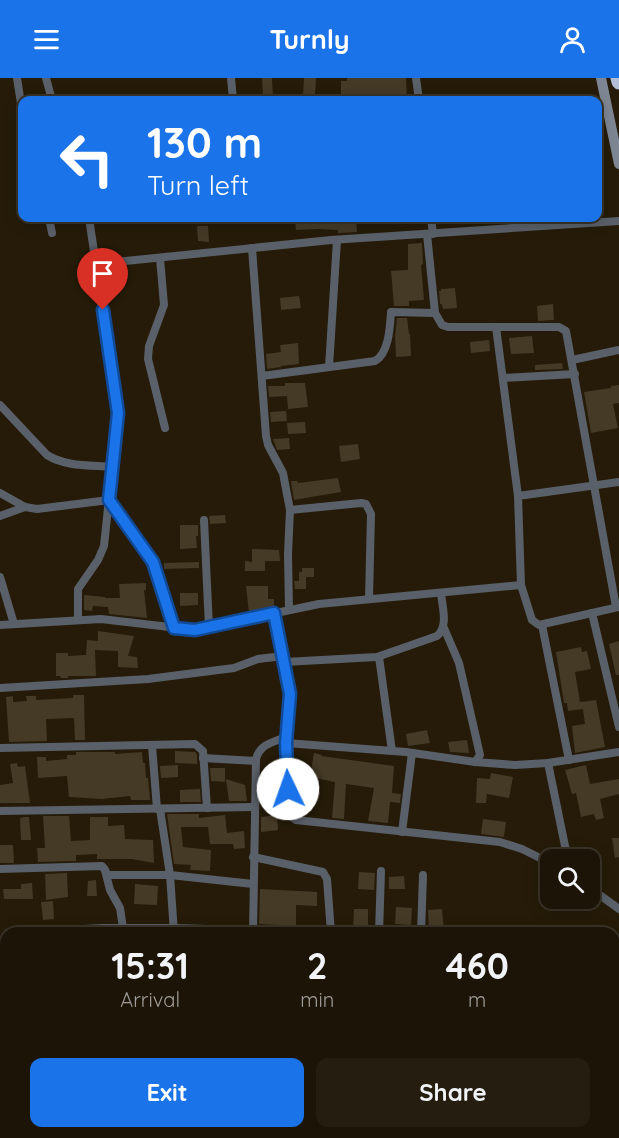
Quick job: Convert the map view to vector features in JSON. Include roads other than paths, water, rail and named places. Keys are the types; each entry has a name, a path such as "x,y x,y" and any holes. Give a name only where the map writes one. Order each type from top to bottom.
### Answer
{"main road":[{"path":"601,78 619,164"}],"street":[{"path":"17,78 20,96"},
{"path":"46,78 51,96"},
{"path":"231,78 233,96"},
{"path":"416,78 418,96"},
{"path":"96,264 337,240 619,221"},
{"path":"50,222 52,233"},
{"path":"78,620 78,589 102,553 118,413 90,222"},
{"path":"431,222 435,313 442,325 448,327 496,327 559,327 568,335 618,607 542,625 535,624 532,620 521,585 519,496 496,327"},
{"path":"329,367 337,240"},
{"path":"252,248 268,445 283,473 290,510 289,610"},
{"path":"160,258 164,305 149,346 148,359 165,428"},
{"path":"262,376 379,359 383,355 391,312 435,313"},
{"path":"572,360 619,350"},
{"path":"503,378 575,374"},
{"path":"0,405 47,455 55,460 64,463 113,467"},
{"path":"519,496 619,482"},
{"path":"0,493 25,507 43,509 109,500"},
{"path":"109,500 153,562 174,628"},
{"path":"290,510 361,502 370,508 369,599"},
{"path":"0,516 25,507"},
{"path":"204,520 209,627"},
{"path":"0,577 14,624"},
{"path":"0,625 100,619 195,630 319,604 521,585"},
{"path":"441,593 444,628 459,663 480,755 474,762"},
{"path":"274,613 290,694 286,740 289,809 292,817 296,820 500,842 540,858"},
{"path":"592,613 619,727"},
{"path":"542,625 569,760"},
{"path":"0,688 148,679 234,668 258,659 379,657 437,636 444,628"},
{"path":"379,657 392,751"},
{"path":"253,927 256,761 264,745 286,740 515,765 548,764 619,752"},
{"path":"0,748 195,744 201,748 203,758 207,808"},
{"path":"152,745 158,809 170,875 174,927"},
{"path":"402,832 412,753"},
{"path":"203,758 256,761"},
{"path":"548,764 566,849"},
{"path":"0,812 254,807"},
{"path":"253,857 323,872 328,885 331,927"},
{"path":"0,869 99,865 107,875 170,875 253,884"},
{"path":"105,870 110,890 120,908 123,927"},
{"path":"379,927 381,871"},
{"path":"421,927 423,875"},
{"path":"600,895 619,909"}]}
